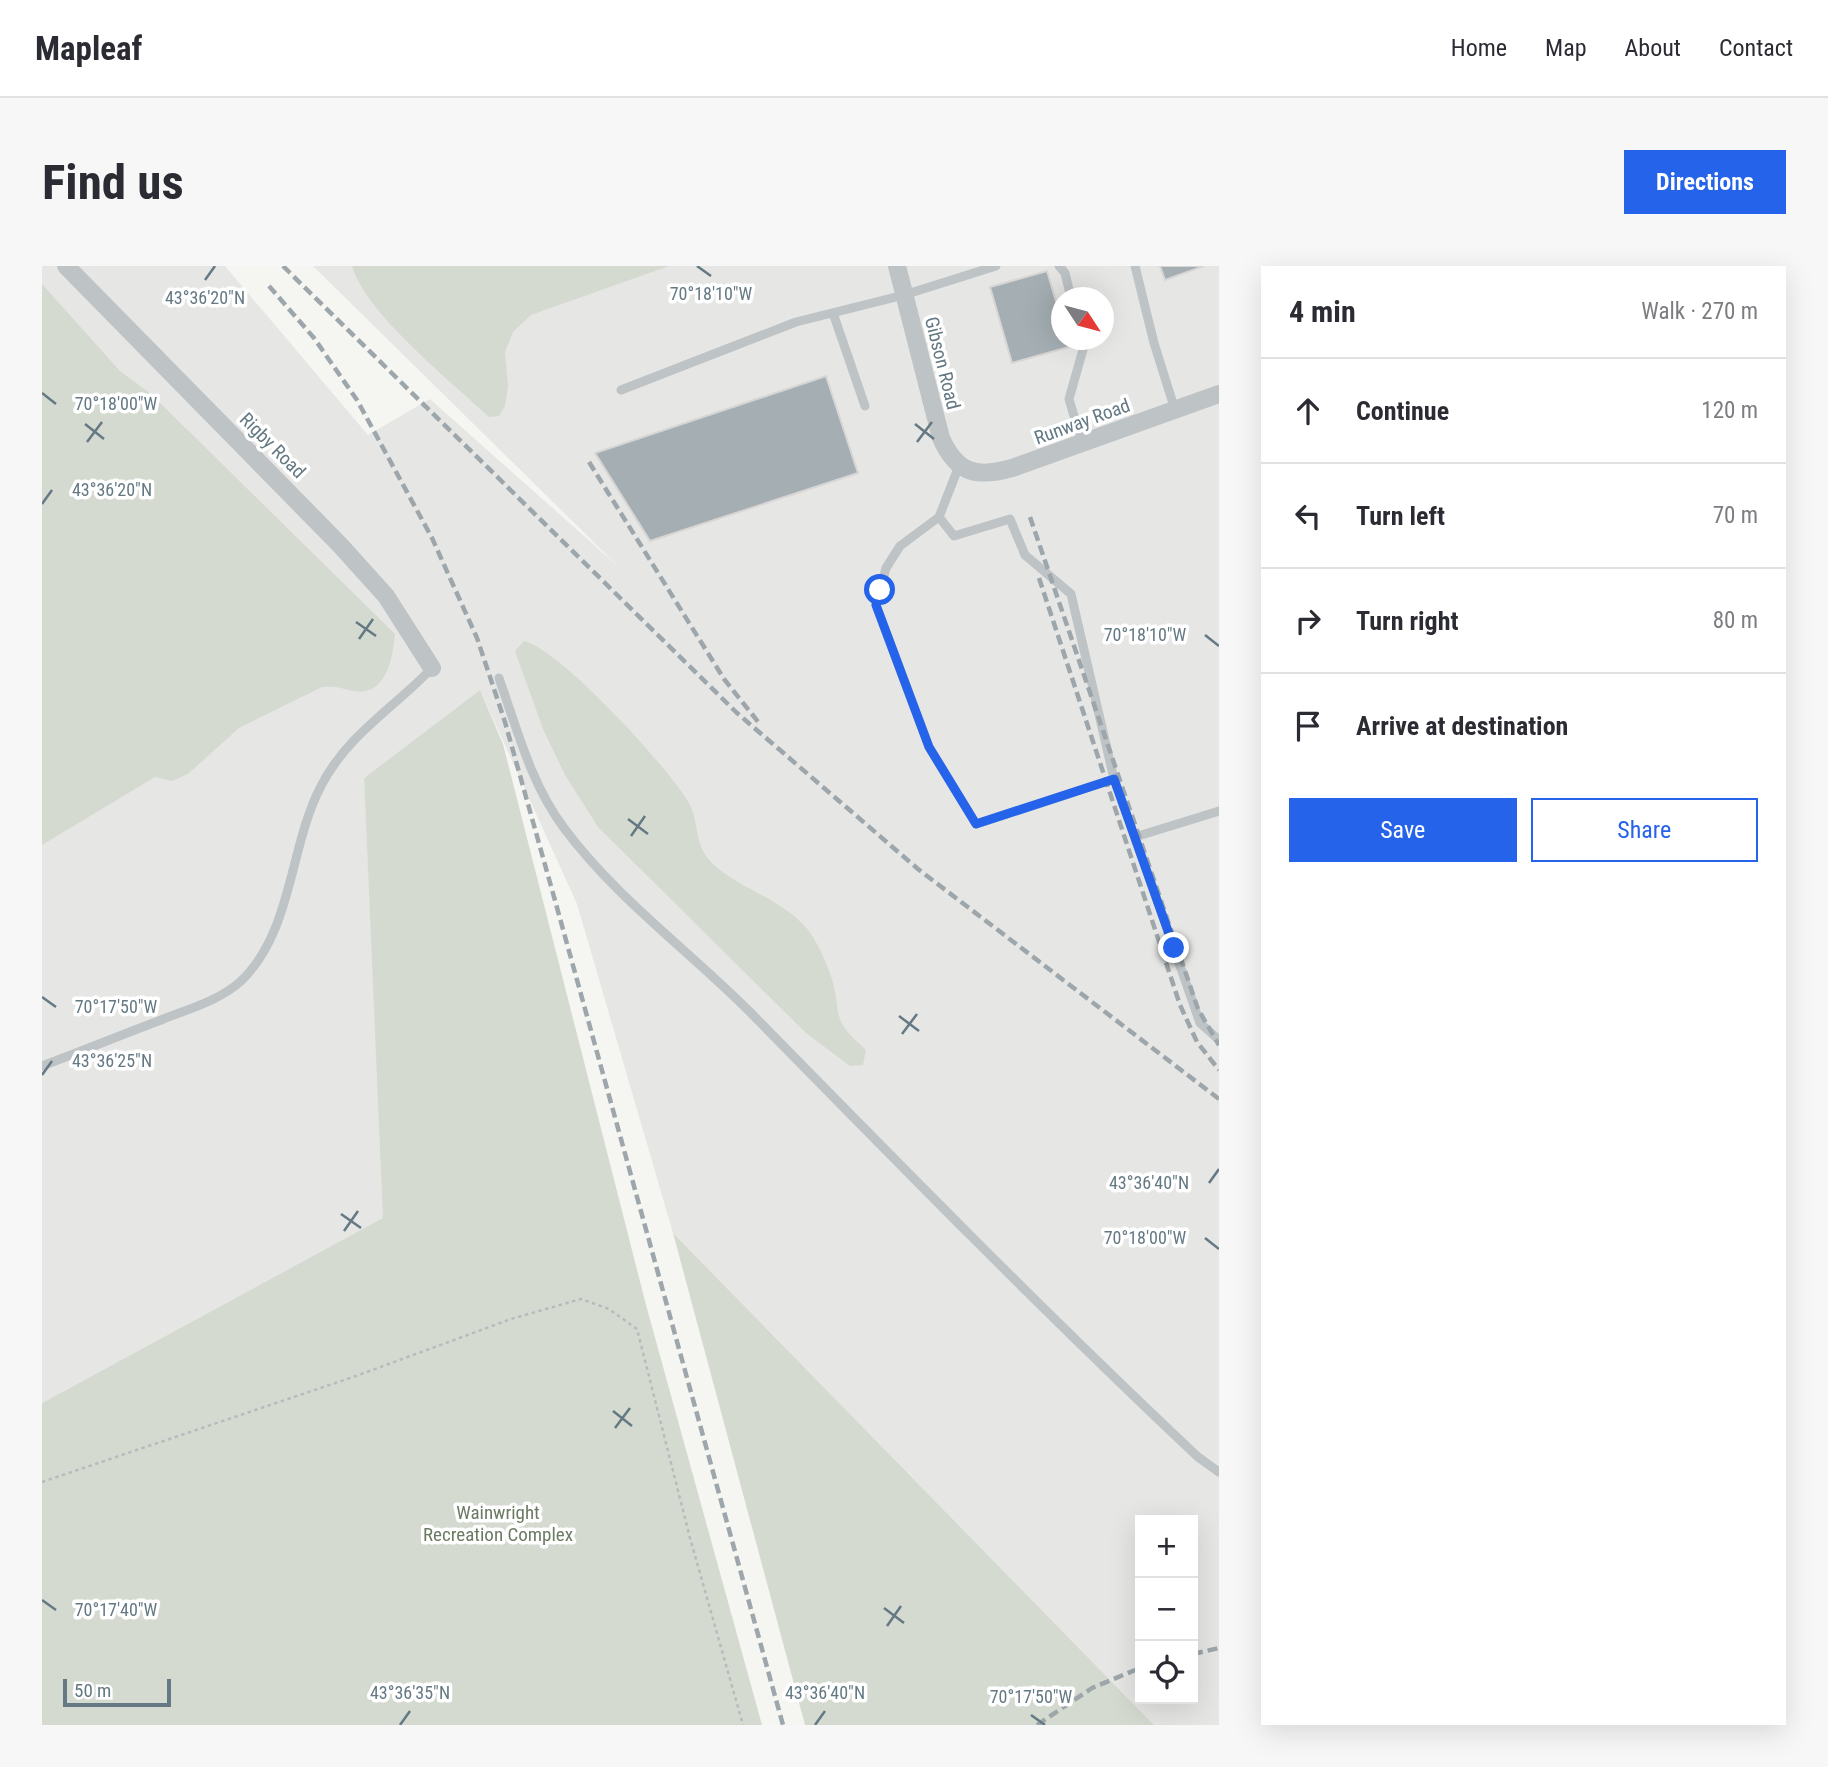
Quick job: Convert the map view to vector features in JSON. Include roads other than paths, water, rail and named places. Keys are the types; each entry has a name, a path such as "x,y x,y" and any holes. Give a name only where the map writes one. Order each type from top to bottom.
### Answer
{"street":[{"name":"Rigby Road","path":"66,266 340,545 386,596 432,668"},
{"name":"Gibson Road","path":"897,266 941,438 948,454 960,466"},
{"name":"Runway Road","path":"960,466 976,473 992,474 1219,394"}],"lane":[{"path":"621,390 796,322 904,295 996,266"},
{"path":"1059,266 1065,272 1068,287"},
{"path":"1135,266 1154,343 1175,410"},
{"path":"833,313 865,406"},
{"path":"1082,443 1069,399 1083,350"},
{"path":"960,466 939,517 900,546 886,568 876,605 929,747 976,824 1114,779"},
{"path":"939,517 954,536 1010,519 1025,555 1071,594 1114,779 1200,1023 1219,1040"},
{"path":"42,1066 213,999 240,982 254,965 274,927 284,903 312,804 332,767 356,736 432,668"},
{"path":"499,678 543,796 600,871 740,1002 1060,1327 1198,1457 1219,1472"},
{"path":"1135,837 1219,811"}],"railway":[{"path":"283,266 737,713 918,869 1219,1099"},
{"path":"269,286 314,338 357,400 432,538 477,638 505,722 783,1725"},
{"path":"589,462 724,679 759,723"},
{"path":"1030,517 1198,1009 1219,1045"},
{"path":"1039,578 1180,1005 1197,1042 1219,1070"},
{"path":"1198,1653 1219,1648"},
{"path":"1037,1725 1092,1688 1135,1670"}],"park label":[{"name":"Wainwright Recreation Complex","path":"498,1523"}]}
